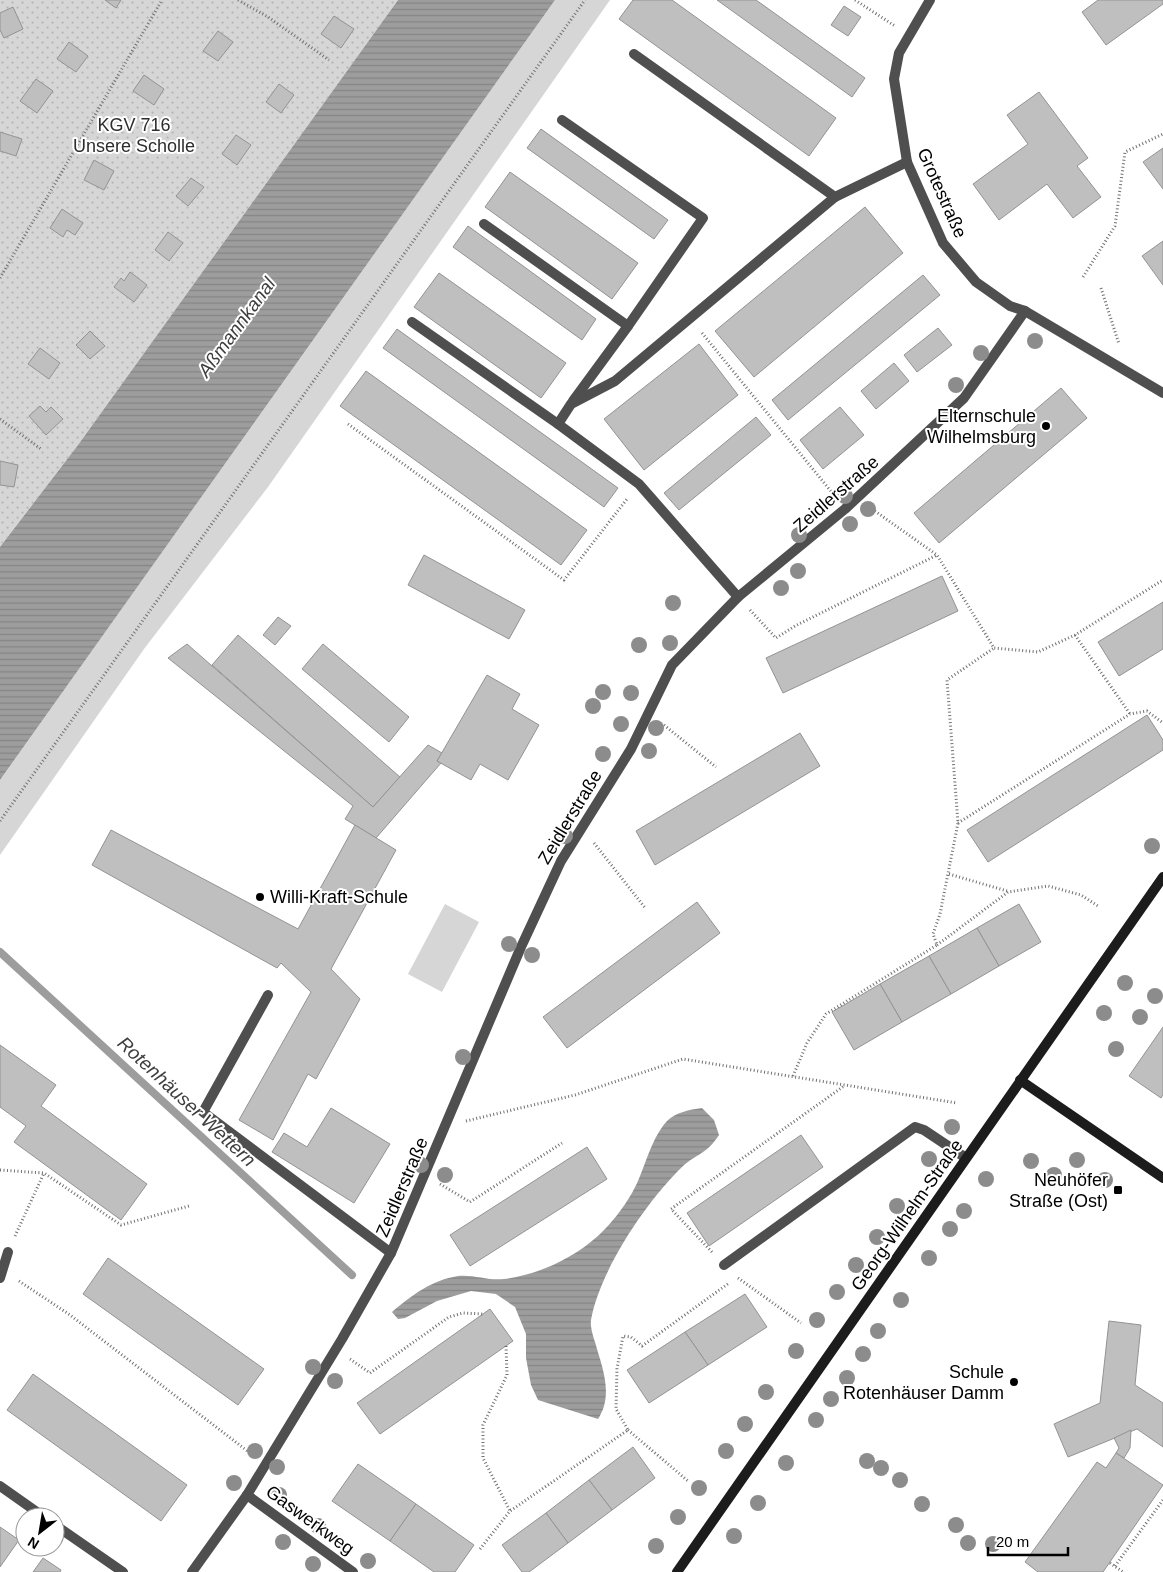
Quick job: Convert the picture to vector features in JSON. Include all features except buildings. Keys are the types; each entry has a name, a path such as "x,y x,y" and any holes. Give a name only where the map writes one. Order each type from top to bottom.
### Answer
{"street":[{"name":"Grotestraße","path":"930,0 899,53 894,79 907,162 943,243 976,282 1010,306 1025,311"},
{"path":"634,54 835,197"},
{"path":"558,424 703,218 562,120"},
{"path":"571,404 615,381 835,197 907,162"},
{"path":"484,224 628,326"},
{"path":"1025,311 1163,393"},
{"name":"Zeidlerstraße","path":"192,1572 247,1495 264,1464 336,1350 391,1253 561,860 631,749 672,664 738,597 845,509 964,398 1025,311"},
{"path":"412,322 640,484 738,597"},
{"name":"Georg-Wilhelm-Straße","path":"677,1572 1163,877"},
{"path":"268,994 203,1112 391,1253"},
{"path":"1020,1080 1163,1178"},
{"path":"724,1265 915,1127 924,1130 966,1158"},
{"path":"1,1274 8,1252"},
{"path":"0,1486 30,1507"},
{"name":"Gaswerkweg","path":"247,1495 353,1572"},
{"path":"65,1532 123,1572"}],"path":[{"path":"0,278 162,0"},
{"path":"238,0 268,17 329,60"},
{"path":"0,821 585,0"},
{"path":"855,0 909,34"},
{"path":"1083,277 1115,226 1125,152 1163,134"},
{"path":"1101,288 1129,373"},
{"path":"690,318 845,509"},
{"path":"0,419 41,449"},
{"path":"348,424 564,580 640,484"},
{"path":"857,498 937,555 994,648"},
{"path":"738,597 776,638 937,555"},
{"path":"937,945 933,934 949,874 958,823 947,680 994,648 1038,652 1075,635 1163,580"},
{"path":"1075,635 1130,714"},
{"path":"958,823 1130,714 1147,710 1163,724"},
{"path":"649,713 716,767"},
{"path":"582,827 646,909"},
{"path":"949,874 1008,892 1048,886 1081,895 1098,906"},
{"path":"793,1076 807,1043 826,1014 937,945 1008,892"},
{"path":"446,1126 575,1095 683,1059 957,1103"},
{"path":"724,1265 671,1209 844,1086"},
{"path":"425,1175 470,1202 562,1143"},
{"path":"0,1170 44,1173 121,1225 189,1206"},
{"path":"8,1252 44,1173"},
{"path":"1,1274 70,1314 264,1464"},
{"path":"688,1480 628,1430 616,1409 617,1369 623,1336 631,1337 642,1346 736,1278 801,1323"},
{"path":"336,1350 370,1373 449,1317 463,1312 484,1314"},
{"path":"506,1346 507,1375 483,1425 483,1458 510,1511"},
{"path":"480,1549 510,1511 628,1430"},
{"path":"1115,1566 1163,1500"},
{"path":"1110,1563 1124,1572"}],"green space":[{"name":"KGV 716 Unsere Scholle","path":"0,0 398,0 78,445 0,547"},
{"path":"555,0 610,0 268,487 144,649 0,855 0,780"},
{"path":"445,904 479,922 442,992 408,974"}],"water":[{"name":"Aßmannkanal","path":"398,0 555,0 0,780 0,547 78,445"},
{"path":"702,1108 714,1120 719,1135 706,1150 682,1167 654,1199 626,1238 614,1259 596,1301 591,1325 603,1371 606,1391 603,1410 598,1419 538,1400 531,1385 526,1358 526,1334 515,1307 496,1294 471,1291 437,1301 405,1318 398,1319 392,1312 415,1294 449,1278 458,1276 498,1279 517,1277 555,1264 578,1251 604,1231 625,1204 632,1193 651,1147 667,1121 679,1113"}],"waterway":[{"name":"Rotenhäuser Wettern","path":"0,952 352,1275"}],"place":[{"name":"Elternschule Wilhelmsburg","path":"1046,426"},
{"name":"Willi-Kraft-Schule","path":"260,897"},
{"name":"Neuhöfer Straße (Ost)","path":"1118,1190"},
{"name":"Schule Rotenhäuser Damm","path":"1014,1382"}]}
